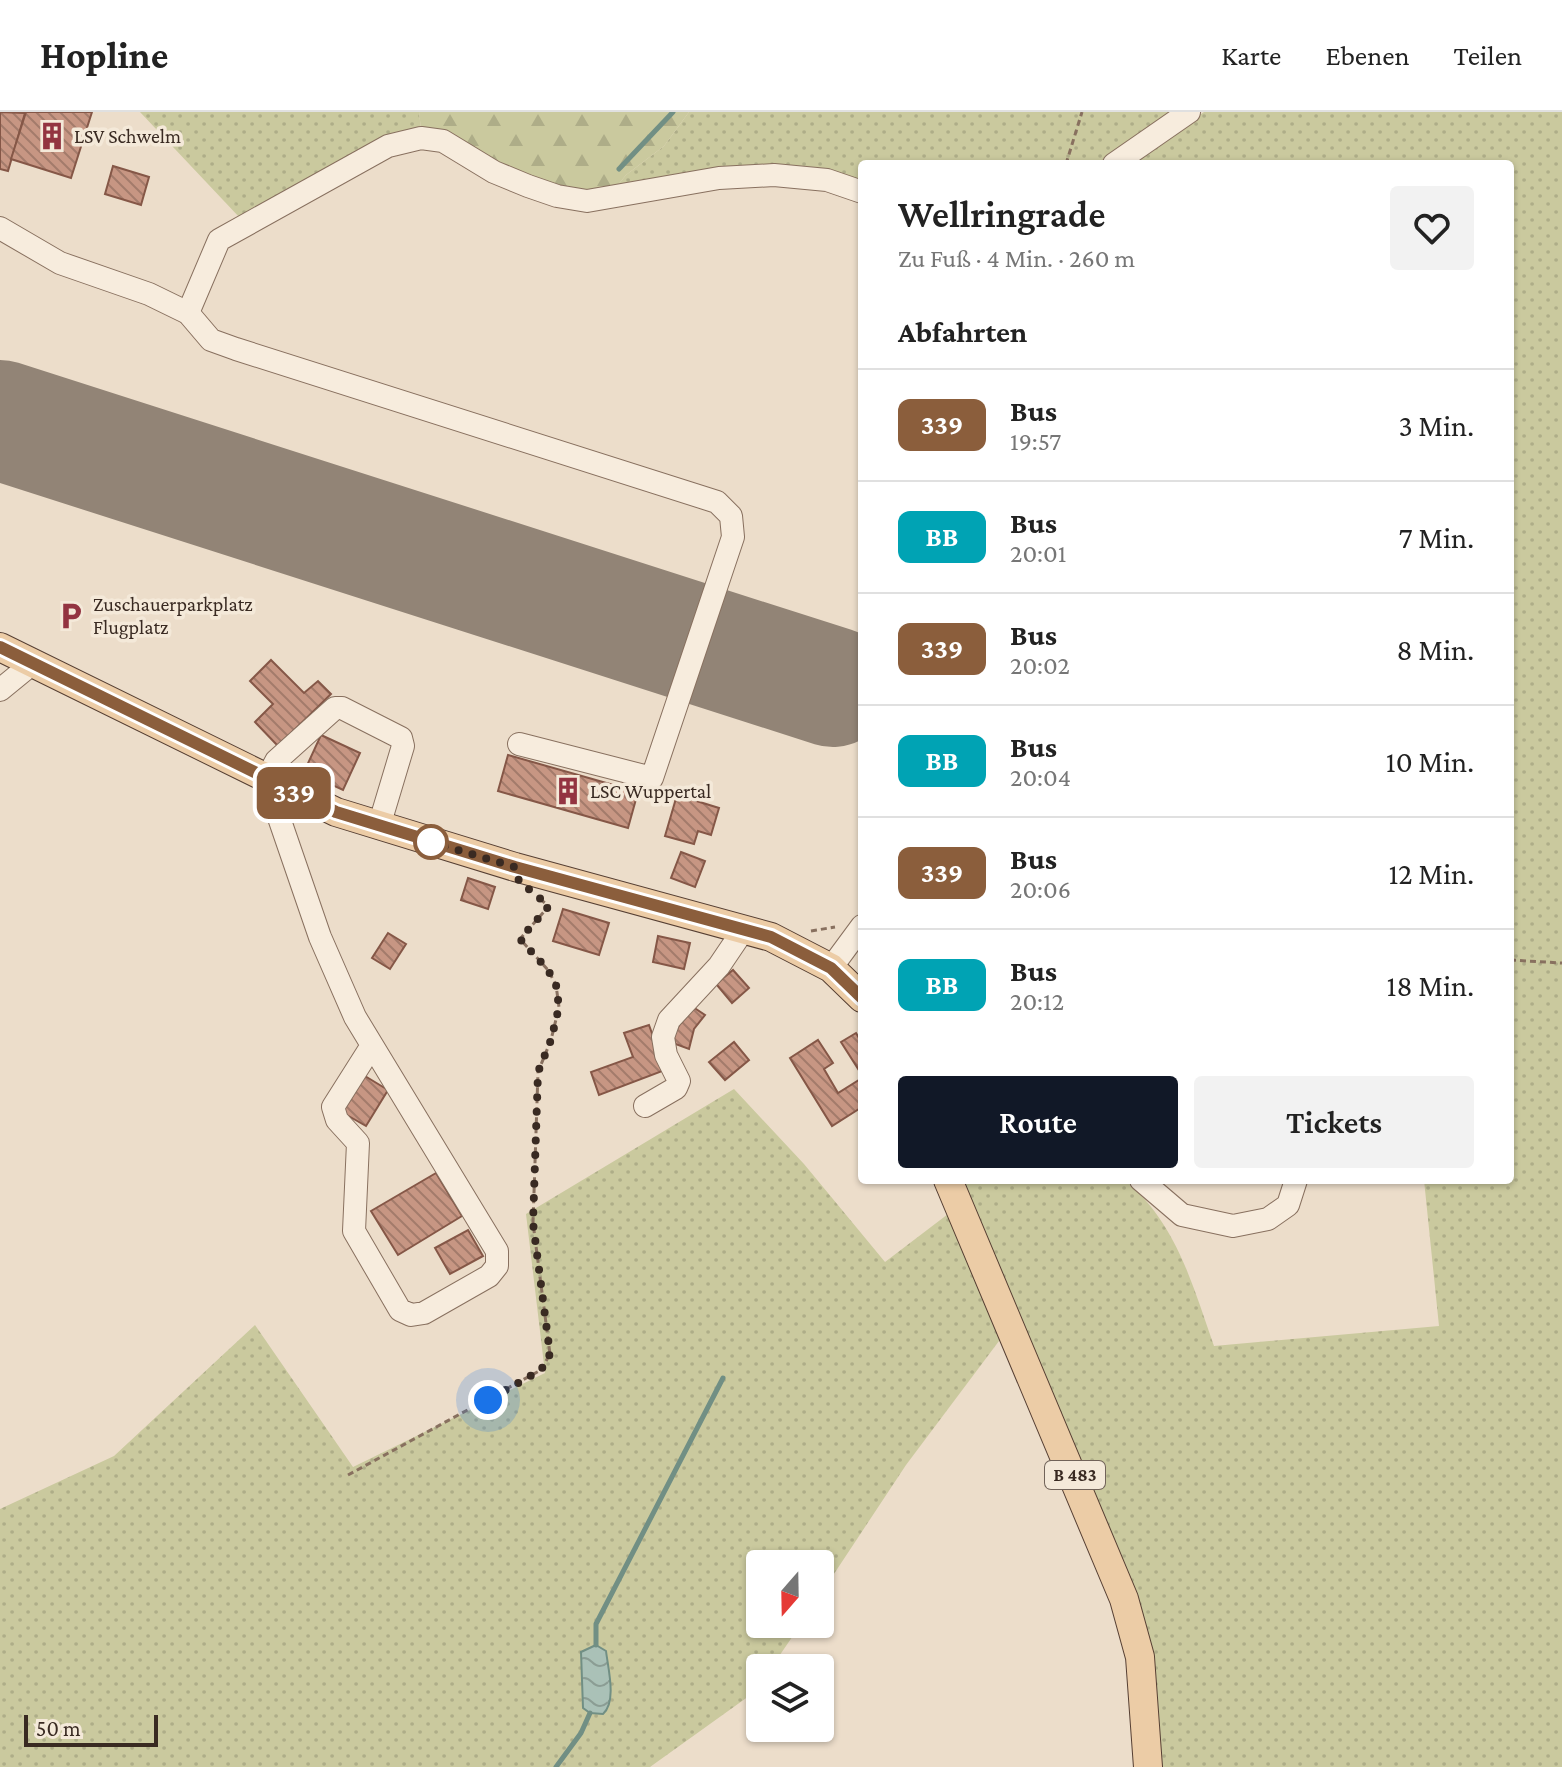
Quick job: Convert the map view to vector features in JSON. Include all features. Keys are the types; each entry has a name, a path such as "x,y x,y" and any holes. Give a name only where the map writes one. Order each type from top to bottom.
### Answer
{"main road":[{"path":"0,647 266,780 379,826 744,929 793,946 831,968 858,994"},
{"name":"B 483","path":"951,1188 1098,1529 1124,1599 1140,1657 1148,1767"}],"street":[{"path":"1120,160 1189,112"},
{"path":"188,313 219,240 388,146 421,138 443,141 494,172 528,186 557,196 587,201 719,178 774,175 827,180 858,191"},
{"path":"0,228 60,263 149,294 188,313 211,340 717,502 731,516 733,537 652,778 519,744"},
{"path":"0,690 33,663"},
{"path":"371,1047 333,1107 337,1120 358,1143 352,1223 400,1310 411,1315 424,1313 489,1276 497,1266 497,1251 371,1047 320,937 266,780 276,761 326,713 342,708 401,738 403,746 379,826"},
{"path":"645,1106 676,1088 679,1081 666,1055 663,1037 669,1020 719,966 744,929"},
{"path":"831,968 858,931"},
{"path":"1146,1184 1182,1215 1233,1226 1268,1219 1288,1205 1295,1184"}],"path":[{"path":"1067,160 1082,112"},
{"path":"348,1475 541,1370 550,1354 533,1223 538,1072 551,1040 559,1007 556,985 548,970 520,939 549,906 540,899"},
{"path":"1514,960 1562,963"}],"green space":[{"path":"140,112 419,112 421,129 240,218"},
{"path":"419,112 689,112 664,146 626,175 613,191 588,191 514,172 421,129"},
{"path":"689,112 1173,112 1106,160 858,160 858,183 613,191 626,175 664,146"},
{"path":"1204,112 1562,112 1562,1767 1152,1767 1151,1710 956,1184 1129,1184 1158,1216 1181,1256 1214,1346 1439,1326 1424,1184 1514,1184 1514,160 1137,160"},
{"path":"734,1089 804,1164 885,1262 952,1211 1005,1333 906,1465 834,1574 834,1550 746,1550 746,1638 791,1638 781,1654 746,1654 746,1698 650,1767 0,1767 0,1509 114,1456 255,1325 353,1467 545,1373 526,1214"}],"water":[{"path":"596,1645 606,1651 610,1675 610,1701 603,1714 590,1713 583,1708 581,1652"}],"building":[{"path":"0,112 25,113 8,171 0,169"},
{"name":"LSV Schwelm","path":"26,112 92,112 71,178 11,159"},
{"path":"113,166 149,177 141,205 105,194"},
{"path":"271,660 304,693 318,681 331,694 278,746 255,722 273,704 250,681"},
{"path":"321,735 360,753 343,790 304,772"},
{"name":"LSC Wuppertal","path":"508,755 638,792 628,828 498,791"},
{"path":"677,795 719,808 711,835 698,831 694,844 665,836"},
{"path":"681,852 705,861 695,887 671,878"},
{"path":"468,878 495,887 488,909 461,900"},
{"path":"563,909 609,923 599,955 553,941"},
{"path":"388,933 406,944 390,969 372,958"},
{"path":"658,936 690,943 684,969 653,962"},
{"path":"733,970 749,988 732,1003 716,984"},
{"path":"690,1005 705,1015 694,1029 689,1049 670,1042"},
{"path":"649,1025 665,1070 599,1095 591,1072 633,1057 624,1033"},
{"path":"856,1033 858,1069 841,1042"},
{"path":"818,1040 833,1063 824,1069 838,1093 858,1080 858,1110 832,1126 790,1058"},
{"path":"734,1042 749,1060 725,1080 709,1062"},
{"path":"360,1073 388,1090 366,1126 338,1110"},
{"path":"436,1173 462,1216 398,1255 371,1211"},
{"path":"468,1230 483,1256 450,1274 435,1248"}],"waterway":[{"path":"619,169 673,112"},
{"path":"596,1645 596,1624 723,1378"},
{"path":"556,1767 581,1733 590,1713"}],"runway":[{"path":"0,420 833,687"}],"bus line":[{"name":"339","path":"0,647 336,812 515,867 771,937 831,968 858,994"}],"place":[{"name":"LSV Schwelm","path":"52,136"},
{"name":"Zuschauerparkplatz Flugplatz","path":"71,616"},
{"name":"LSC Wuppertal","path":"568,791"}],"route":[{"path":"431,842 515,867 519,881 549,906 520,939 548,970 556,985 559,1007 551,1040 538,1072 533,1223 550,1354 541,1370 488,1400"}]}
